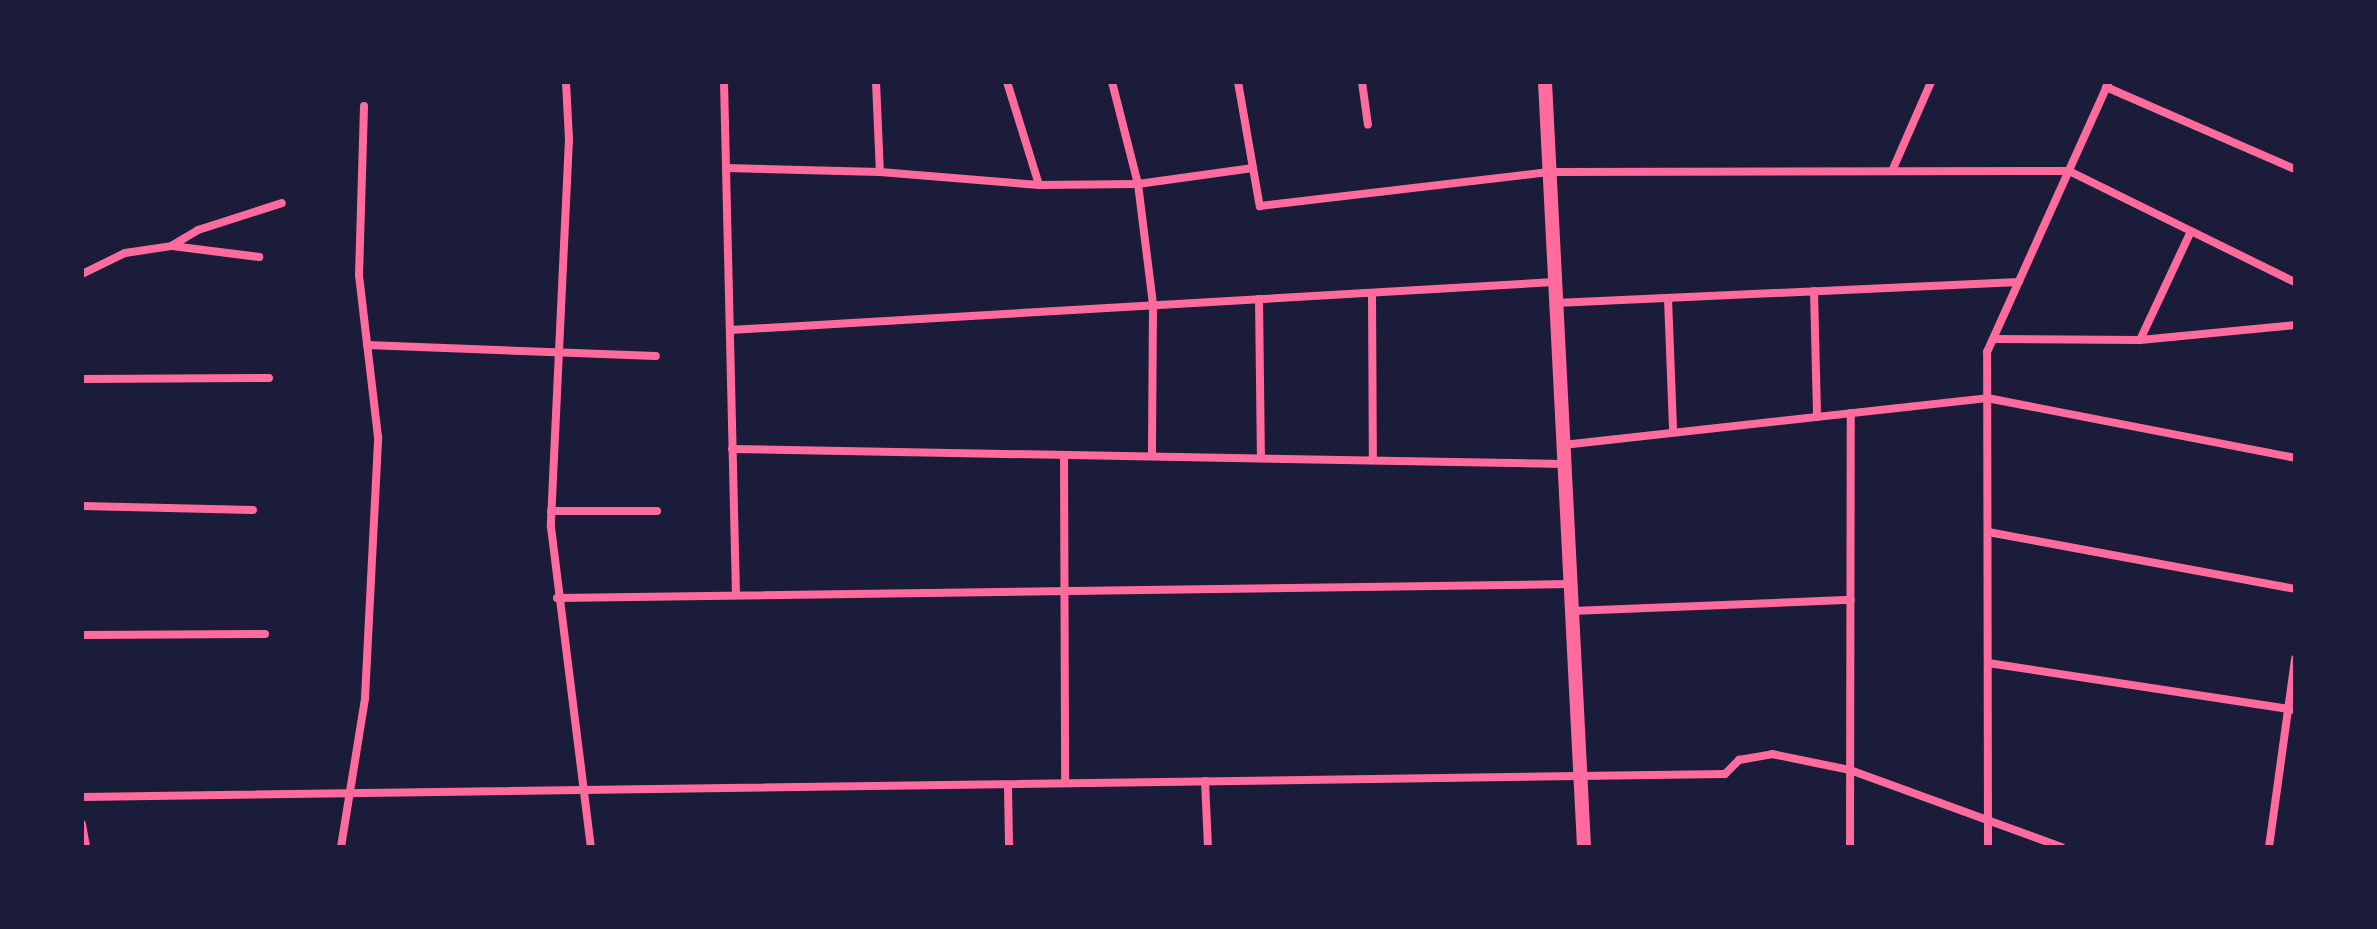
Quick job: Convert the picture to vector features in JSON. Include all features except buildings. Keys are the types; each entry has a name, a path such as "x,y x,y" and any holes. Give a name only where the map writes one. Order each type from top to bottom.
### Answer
{"street":[{"path":"566,82 569,139 555,354 551,511 557,598 591,847"},
{"path":"724,82 736,595"},
{"path":"876,82 880,172"},
{"path":"1007,82 1039,185"},
{"path":"1112,82 1138,184 1153,305 1152,456"},
{"path":"1238,82 1260,206 1549,172 2069,171 2295,282"},
{"path":"1362,82 1368,125"},
{"path":"1545,82 1584,847"},
{"path":"1892,171 1931,82"},
{"path":"1988,847 1987,352 2107,85 2295,169"},
{"path":"341,847 353,793 365,698 378,437 359,275 364,106"},
{"path":"726,168 880,172 1039,185 1138,184 1253,168"},
{"path":"172,246 198,230 282,203"},
{"path":"2140,340 2191,231"},
{"path":"82,274 125,253 172,246 259,257"},
{"path":"730,330 1555,282"},
{"path":"1556,303 2019,282"},
{"path":"1814,291 1817,417"},
{"path":"1372,293 1373,460"},
{"path":"1668,298 1673,431"},
{"path":"1259,299 1261,458"},
{"path":"1995,339 2140,340 2295,325"},
{"path":"367,345 656,356"},
{"path":"82,379 269,378"},
{"path":"1563,445 1987,398 2295,458"},
{"path":"1850,847 1851,413"},
{"path":"732,449 1564,464"},
{"path":"1064,455 1065,783"},
{"path":"82,506 253,510"},
{"path":"551,511 657,511"},
{"path":"1988,532 2295,589"},
{"path":"557,598 1571,584"},
{"path":"1572,611 1851,600"},
{"path":"82,635 265,634"},
{"path":"2269,847 2292,709 2295,659"},
{"path":"1988,663 2292,709"},
{"path":"82,797 1008,787 1065,783 1725,774 1739,760 1772,754 1850,770 2061,847"},
{"path":"1205,781 1208,847"},
{"path":"1008,787 1009,847"},
{"path":"82,824 86,847"}]}
